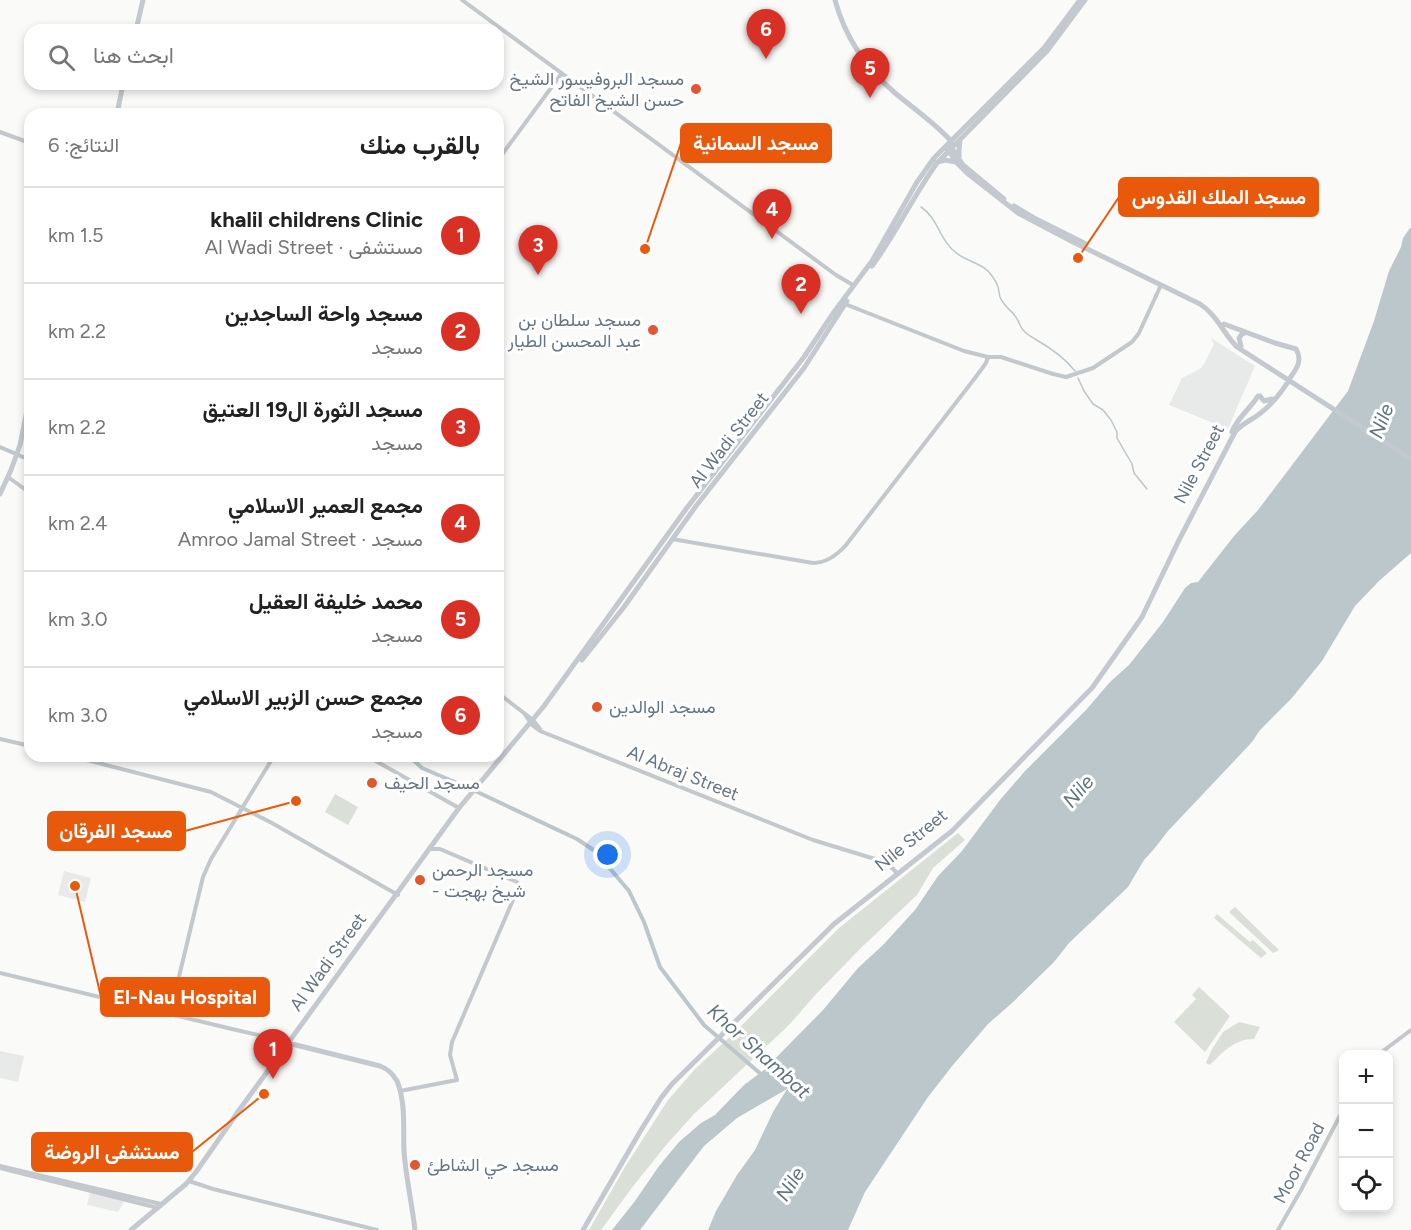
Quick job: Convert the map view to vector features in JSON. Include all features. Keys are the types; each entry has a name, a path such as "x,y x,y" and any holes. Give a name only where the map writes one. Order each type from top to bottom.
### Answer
{"main road":[{"path":"136,24 142,0"},
{"path":"837,0 858,49 877,76 953,142 959,149 958,161"},
{"name":"Al Wadi Street","path":"1006,90 1044,48 1080,0"},
{"name":"Al Wadi Street","path":"532,723 646,564 814,354 844,304 877,260 922,174 934,158 1047,51 1085,0"},
{"path":"858,49 886,81 945,131 953,133 958,161 974,179 1043,227 1204,307 1215,317 1229,338 1241,348 1411,457"},
{"path":"117,108 121,90"},
{"name":"Al Wadi Street","path":"760,419 872,261 923,181 953,142"},
{"path":"937,162 958,161"},
{"path":"1017,210 1196,298 1211,308 1241,348"},
{"path":"1224,324 1293,348 1298,352 1299,360"},
{"path":"1241,348 1239,336 1246,333"},
{"name":"Nile Street","path":"1059,721 1090,687 1141,614 1232,432 1237,425 1272,399 1299,360"},
{"name":"Nile Street","path":"581,1230 660,1096 672,1080 775,981 831,923 950,830 1092,688 1142,617 1235,432 1278,397 1298,367 1299,360"},
{"path":"1232,432 1234,425 1259,396 1264,401 1272,399"},
{"path":"20,450 24,428"},
{"path":"0,496 20,450 24,432"},
{"name":"Al Wadi Street","path":"504,756 616,617 672,539 696,501"},
{"path":"646,564 647,568 651,569"},
{"path":"642,570 647,575"},
{"name":"Al Wadi Street","path":"130,1230 190,1180 283,1050 285,1040 432,849 438,846 471,795 498,762"},
{"name":"Al Wadi Street","path":"397,896 459,808 471,795"},
{"path":"285,1040 293,1040 298,1045 384,1068 394,1077 404,1119 406,1173 415,1230"},
{"path":"283,1050 298,1045"},
{"name":"Al Wadi Street","path":"159,1206 189,1178 224,1132"}],"street":[{"path":"462,0 495,24"},
{"path":"504,31 836,275 854,285"},
{"path":"504,152 562,73"},
{"path":"0,132 24,141"},
{"path":"844,304 972,353 1001,357 1063,377 1088,370 1134,340 1161,285"},
{"path":"820,563 834,557 846,545 975,378 988,357"},
{"path":"9,478 24,489"},
{"path":"672,539 820,563 825,567"},
{"name":"Al Abraj Street","path":"504,698 543,732 813,840 875,859 889,865 897,873"},
{"path":"0,739 24,745"},
{"path":"95,762 205,789 243,807 397,896"},
{"path":"170,1014 203,877 270,762"},
{"path":"378,762 459,808"},
{"path":"399,1091 457,1080 450,1054 452,1042 519,886 517,882 438,846"},
{"path":"0,973 285,1040"},
{"path":"1384,1050 1411,1030"},
{"name":"Moor Road","path":"1278,1230 1339,1118"},
{"path":"0,1167 159,1206"},
{"path":"190,1180 198,1185 377,1230"}],"shaded area":[{"path":"1211,338 1255,366 1228,429 1169,405 1182,378 1200,369 1204,364 1214,344"},
{"path":"335,794 358,807 348,825 325,812"},
{"path":"958,833 965,840 933,868 917,895 863,946 788,1026 693,1115 634,1185 601,1230 589,1230 625,1167 668,1100 695,1069 839,928"},
{"path":"64,871 91,878 85,902 58,895"},
{"path":"1235,907 1279,950 1273,953 1229,912"},
{"path":"1217,914 1267,953 1261,958 1214,918"},
{"path":"1199,987 1230,1016 1205,1052 1174,1022 1196,999 1192,995"},
{"path":"1239,1022 1260,1027 1254,1039 1235,1044 1210,1065 1206,1063 1223,1032"},
{"path":"0,1051 24,1056 18,1082 0,1078"},
{"path":"91,1189 127,1197 118,1212 87,1205"}],"water":[{"name":"Nile","path":"1410,228 1411,553 1355,606 1322,661 1291,699 1168,831 1144,860 1128,887 1069,943 1054,962 988,1024 953,1065 928,1097 865,1192 848,1230 708,1230 716,1211 755,1150 787,1089 737,1118 704,1146 640,1230 612,1230 679,1142 701,1123 715,1115 744,1085 764,1070 915,910 938,876 962,851 1000,800 1110,682 1129,665 1163,622 1185,588 1191,583 1198,582 1258,510 1348,391 1374,321 1389,271 1403,238"}],"waterway":[{"path":"921,207 931,217 945,241 954,251 988,271 997,284 1001,300 1015,316 1023,330 1056,353 1075,371"},
{"path":"1078,378 1093,404 1103,410 1111,420 1134,473 1147,489"},
{"name":"Khor Shambat","path":"0,447 24,457"},
{"name":"Khor Shambat","path":"416,762 422,768 577,839 595,851 629,891 644,922 660,967 704,1025 762,1075"}],"place":[{"name":"مجمع حسن الزبير الاسلامي","path":"766,59"},
{"name":"مسجد البروفيسور الشيخ حسن الشيخ الفاتح","path":"696,89"},
{"name":"محمد خليفة العقيل","path":"870,98"},
{"name":"مجمع العمير الاسلامي","path":"772,239"},
{"name":"مسجد السمانية","path":"645,249"},
{"name":"مسجد الملك القدوس","path":"1078,258"},
{"name":"مسجد الثورة ال19 العتيق","path":"538,275"},
{"name":"مسجد واحة الساجدين","path":"801,314"},
{"name":"مسجد سلطان بن عبد المحسن الطيار","path":"653,330"},
{"name":"مسجد الوالدين","path":"597,707"},
{"name":"مسجد الحيف","path":"372,783"},
{"name":"مسجد الفرقان","path":"296,801"},
{"name":"مسجد الرحمن - شيخ بهجت","path":"420,880"},
{"name":"El-Nau Hospital","path":"75,886"},
{"name":"khalil childrens Clinic","path":"273,1079"},
{"name":"مستشفى الروضة","path":"264,1094"},
{"name":"مسجد حي الشاطئ","path":"415,1165"}]}
